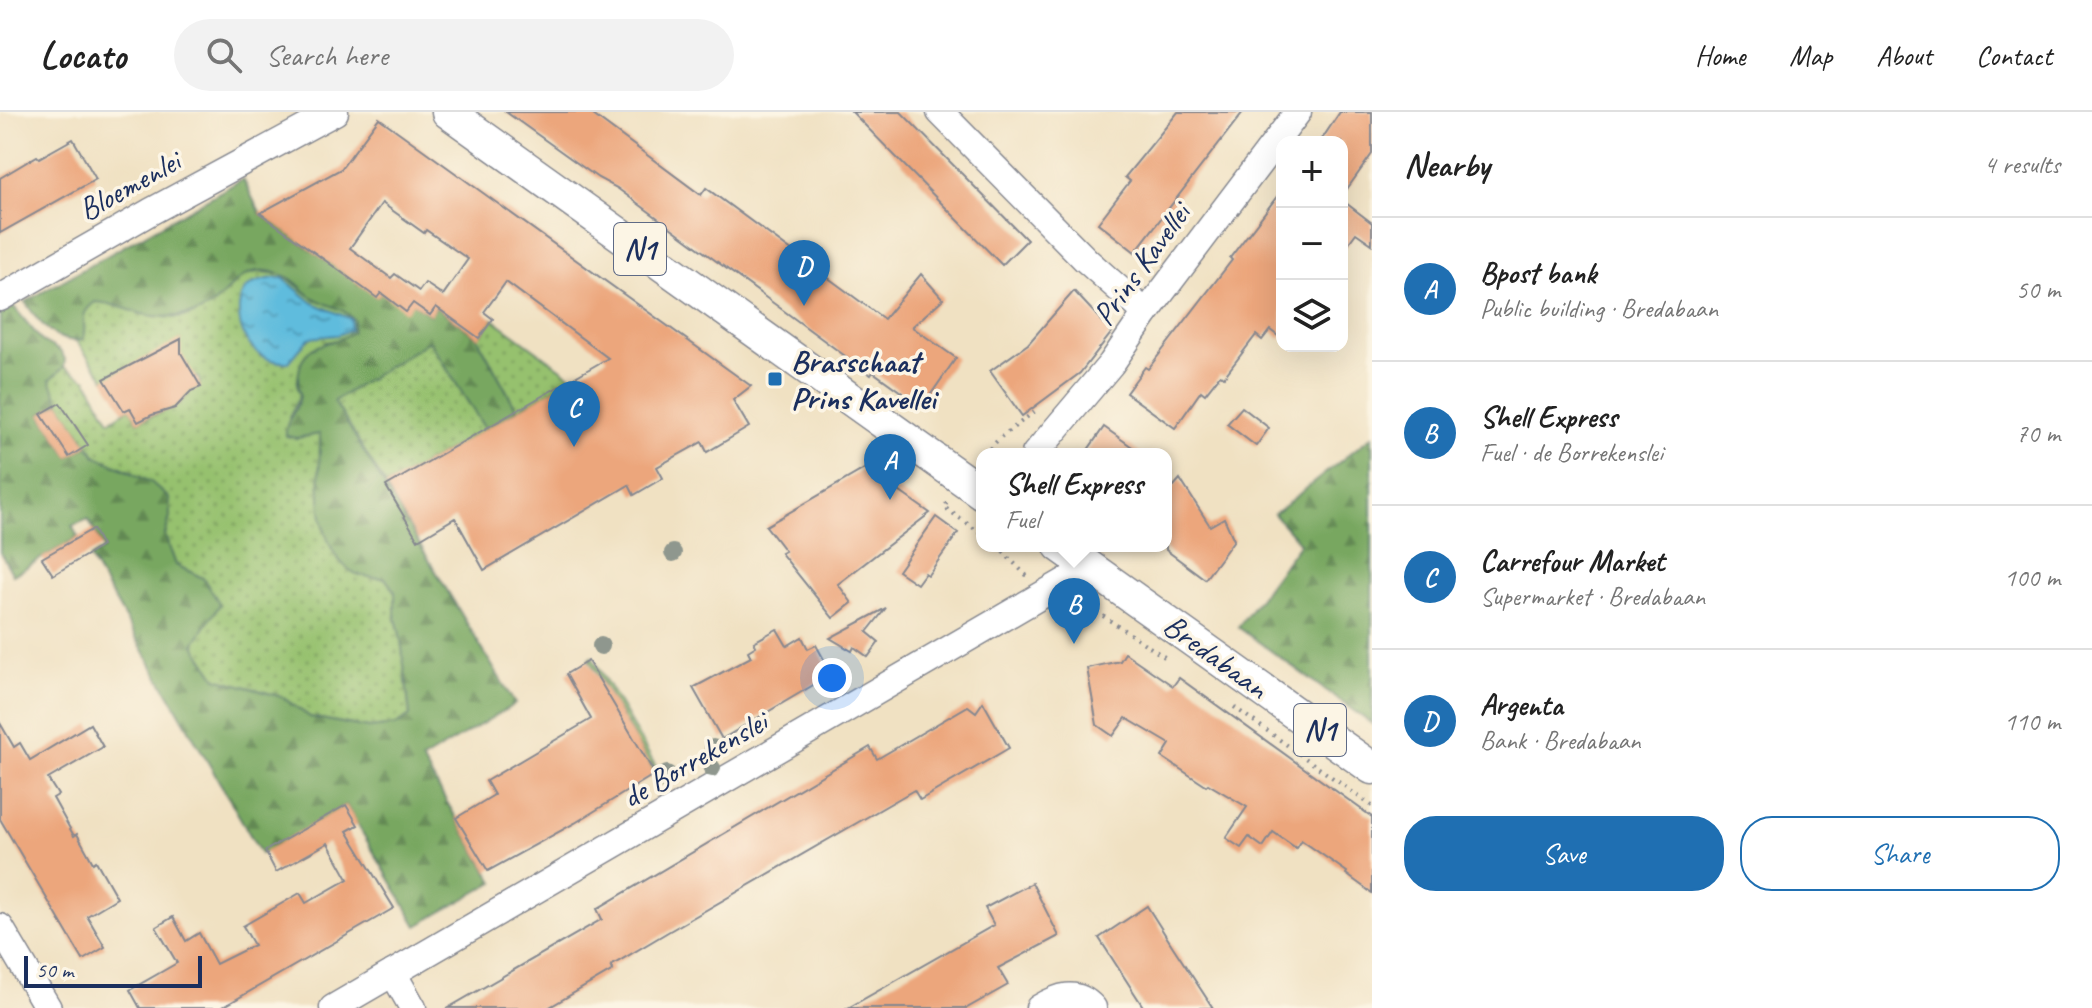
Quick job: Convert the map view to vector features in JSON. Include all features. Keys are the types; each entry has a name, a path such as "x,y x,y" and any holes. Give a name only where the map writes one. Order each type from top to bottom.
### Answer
{"main road":[{"name":"N1","path":"448,112 976,489"},
{"name":"Bredabaan","path":"1069,552 1372,768"}],"street":[{"name":"Bloemenlei","path":"0,298 335,112"},
{"path":"940,112 1086,260 1146,313"},
{"name":"Prins Kavellei","path":"1040,448 1111,364 1298,112"},
{"name":"de Borrekenslei","path":"333,1008 1090,567"},
{"path":"0,927 48,1008"},
{"path":"393,973 413,1008"},
{"path":"1039,1008 1058,997 1070,995 1085,999 1093,1008"}],"path":[{"path":"944,507 976,530"},
{"path":"1003,552 1028,577"},
{"path":"1070,605 1088,606 1169,661"},
{"path":"1232,705 1372,806"}],"green space":[{"path":"243,179 260,213 377,297 381,293 413,303 430,315 436,307 477,337 517,410 485,429 429,341 334,401 515,704 422,760 494,882 417,926 346,805 261,854 90,558 104,549 88,519 72,526 78,537 13,575 0,552 0,315 14,307 42,341 60,351 65,359 64,367 50,380 60,403 41,414 69,457 88,445 96,456 151,482 169,498 170,517 165,535 176,565 203,578 220,604 194,644 216,678 282,697 310,717 369,728 396,725 410,716 395,614 395,592 385,578 354,573 340,561 331,546 324,529 319,490 320,434 296,438 286,436 287,425 299,401 298,384 303,358 316,347 352,332 354,320 345,312 311,296 291,279 269,271 255,271 244,276 216,302 192,314 154,316 95,302 84,316 83,339 65,339 49,331 25,302"},
{"path":"257,272 286,277 314,299 344,311 354,320 352,332 343,339 326,342 300,369 297,385 300,395 289,417 296,438 320,434 369,577 385,578 395,592 395,614 410,716 396,725 369,728 310,717 282,697 216,678 194,644 203,578 176,565 165,535 170,517 133,472 96,456 60,403 49,380 64,367 87,380 110,421 130,408 138,422 168,410 185,398 183,394 199,387 198,377 105,379 76,341 83,339 86,311 95,301 156,316 181,317 200,311 233,282"},
{"path":"493,319 574,378 517,410 477,337"},
{"path":"429,340 485,429 386,486 334,401"},
{"path":"1372,436 1372,724 1238,627 1300,543 1274,514"},
{"path":"592,657 659,772 676,766 681,774 661,784 589,659"}],"water":[{"path":"283,278 313,303 351,319 350,330 337,335 309,338 289,362 268,359 259,354 242,329 240,301 243,292 252,285"}],"building":[{"path":"506,112 589,112 701,195 706,188 884,319 921,274 943,299 912,327 956,358 922,407 873,372 871,375 617,188 598,178"},
{"path":"852,112 901,112 1027,240 1002,265"},
{"path":"1178,112 1243,112 1135,252 1098,223 1130,181 1125,177"},
{"path":"1340,112 1372,112 1372,154 1348,188 1348,136 1324,136"},
{"path":"379,118 751,386 733,400 749,427 707,452 702,442 657,467 663,478 634,495 629,485 484,570 455,518 418,540 386,486 608,358 506,282 484,312 493,319 479,338 436,307 430,315 413,303 406,312 381,293 377,298 260,213 341,169","holes":["382,203 424,233 426,230 468,259 443,295 425,283 419,291 395,274 391,278 350,248"]},
{"path":"73,139 96,179 0,233 0,178"},
{"path":"1276,198 1276,334 1270,330 1262,340 1256,335 1224,377 1220,375 1205,394 1201,391 1175,428 1126,393 1232,260 1230,258"},
{"path":"1348,205 1372,223 1372,244 1356,233 1348,244"},
{"path":"1074,291 1112,332 1080,373 1022,416 990,371 1028,344"},
{"path":"181,339 181,353 201,387 191,391 175,408 138,422 130,408 124,411 104,379"},
{"path":"60,403 88,445 69,457 41,414"},
{"path":"1242,407 1269,428 1256,446 1227,424"},
{"path":"1104,427 1134,448 1089,448"},
{"path":"866,468 930,513 838,584 852,603 833,618 781,553 785,551 766,526"},
{"path":"1180,479 1210,526 1224,518 1234,540 1205,579 1169,552 1172,552 1172,488"},
{"path":"936,517 958,533 928,575 925,573 917,584 898,571"},
{"path":"93,529 102,546 53,575 42,558"},
{"path":"886,608 867,632 879,642 868,657 854,647 852,651 830,638"},
{"path":"777,629 787,646 802,637 808,649 816,645 832,674 722,739 693,688 751,657 748,651 756,646 754,642"},
{"path":"1125,653 1173,686 1179,678 1372,817 1372,893 1301,840 1296,848 1273,832 1263,847 1249,837 1241,848 1226,838 1247,807 1208,784 1206,786 1162,757 1170,744 1126,718 1113,736 1097,725 1087,668 1120,661"},
{"path":"588,661 655,774 488,871 456,818 494,795 486,781 591,719 566,674"},
{"path":"983,702 1009,748 920,800 914,790 668,932 611,966 613,970 548,1008 448,1008 602,919 597,909 870,747 877,759 968,706 976,712"},
{"path":"0,723 14,747 20,743 30,760 90,724 103,747 48,779 58,795 53,798 74,836 77,834 93,863 96,861 117,898 87,916 105,947 83,960 0,819"},
{"path":"346,805 358,825 347,831 394,908 221,1008 140,1008 130,990 177,963 156,927 173,917 186,941 199,933 216,964 254,945 243,926 300,893 306,903 348,879 328,843 276,872 265,851"},
{"path":"1032,883 1059,936 998,968 1008,985 967,1008 848,1008 994,925 985,908"},
{"path":"1147,906 1213,1008 1144,1008 1099,938"}],"place":[{"name":"Argenta","path":"804,306"},
{"name":"Brasschaat Prins Kavellei","path":"775,379"},
{"name":"Carrefour Market","path":"574,447"},
{"name":"Bpost bank","path":"890,500"},
{"name":"Shell Express","path":"1074,644"}]}
